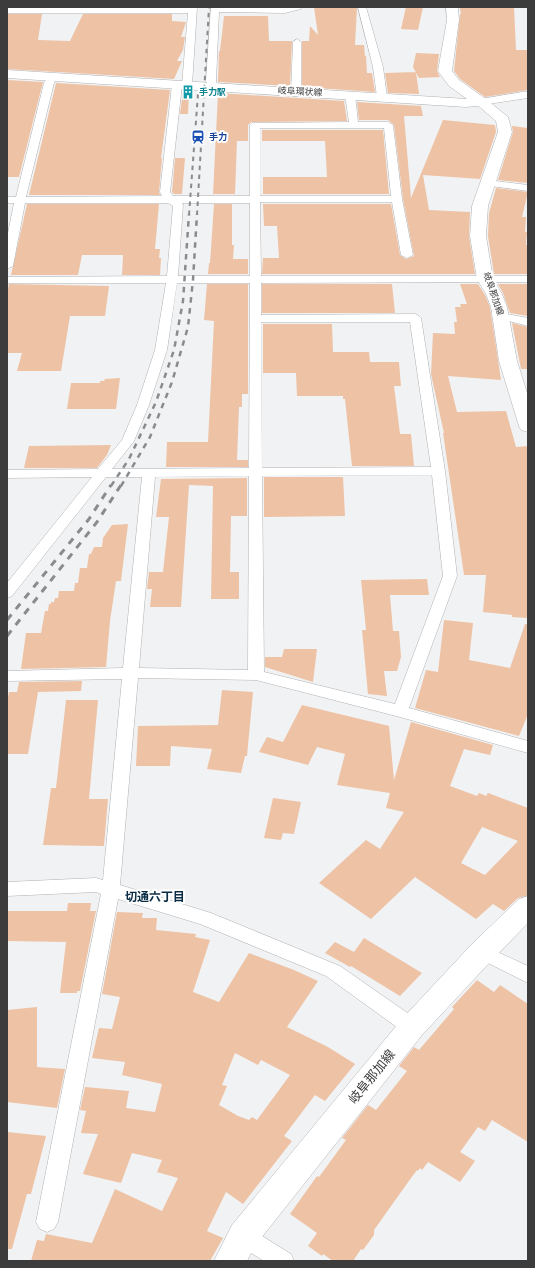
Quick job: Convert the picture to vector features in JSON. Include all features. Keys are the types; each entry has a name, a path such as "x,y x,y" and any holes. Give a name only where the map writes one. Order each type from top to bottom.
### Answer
{"main road":[{"path":"452,7 452,25 445,71 454,83 481,102"},
{"name":"岐阜環状線","path":"7,74 466,103 481,102"},
{"name":"岐阜那加線","path":"481,102 502,120 505,132 480,206 478,236 485,279 494,294 501,316 508,361 528,426"},
{"name":"岐阜那加線","path":"230,1261 243,1236 412,1027 482,952 528,906"}],"street":[{"path":"213,87 211,81 215,8 285,10 298,7"},
{"path":"362,7 378,67 382,97"},
{"path":"7,10 193,8 165,192 170,199 178,205 172,280 161,350 143,405 128,441 7,593"},
{"path":"296,92 297,42"},
{"path":"7,266 20,200 49,83 52,77"},
{"path":"350,95 354,125"},
{"path":"481,102 528,95"},
{"path":"256,675 254,278 255,124 388,125 397,199 407,255"},
{"path":"487,183 528,188"},
{"path":"7,200 255,198 397,199"},
{"path":"7,280 172,280 254,278 528,279"},
{"path":"501,316 528,322"},
{"path":"255,319 415,318 438,471 450,576 400,711"},
{"path":"7,474 438,471"},
{"path":"47,1222 111,888 149,472"},
{"path":"7,676 131,673 256,675 400,711 528,747"},
{"path":"7,889 96,885 111,888 205,918 333,971 412,1027"},
{"path":"482,952 528,975"},
{"path":"243,1236 282,1261"}],"building":[{"path":"314,7 357,7 355,45 364,45 367,73 372,73 375,92 302,87 302,41 309,41 310,26 318,35"},
{"path":"406,7 423,7 418,30 401,29"},
{"path":"514,7 516,50 528,50 528,90 485,97 460,79 454,71 461,14 460,8"},
{"path":"7,14 42,14 38,40 70,41 83,14 172,14 172,21 186,22 181,37 185,37 183,50 177,61 182,61 174,79 7,69"},
{"path":"224,16 268,16 269,41 292,41 290,86 218,82 219,51"},
{"path":"416,53 439,54 437,71 440,77 419,78 413,67"},
{"path":"416,72 419,94 388,93 385,73"},
{"path":"7,80 43,82 19,177 7,177"},
{"path":"56,83 170,90 161,158 160,195 29,195"},
{"path":"183,91 189,91 188,114 180,114"},
{"path":"218,93 344,101 347,121 251,122 248,125 248,141 237,141 235,194 213,194"},
{"path":"357,102 421,106 423,116 404,116 411,198 443,120 495,125 496,132 480,179 423,175 429,210 470,212 469,236 475,274 262,274 263,258 279,258 277,226 264,226 263,204 391,204 400,255 406,259 414,256 403,199 394,125 388,120 359,120"},
{"path":"512,126 528,128 528,183 498,180 513,132"},
{"path":"262,130 383,130 389,194 263,194 263,177 327,177 325,141 262,141"},
{"path":"175,158 185,158 182,194 174,194 172,192"},
{"path":"496,188 528,192 522,217 526,217 525,232 527,232 526,245 528,245 528,274 494,274 488,236 489,213"},
{"path":"27,204 159,204 155,249 160,249 160,275 122,275 123,255 82,255 78,275 11,275"},
{"path":"214,204 232,204 232,245 234,245 233,259 248,259 248,274 208,274"},
{"path":"9,284 109,286 105,316 70,316 61,371 17,371 22,353 7,353 7,295"},
{"path":"207,284 248,284 248,394 242,394 242,407 239,407 237,460 248,460 248,467 166,467 167,442 208,442 214,321 204,320"},
{"path":"262,284 392,284 395,313 262,313"},
{"path":"460,284 478,284 485,295 490,307 501,380 448,376 457,412 506,411 516,447 528,446 528,618 483,612 486,575 464,575 444,433 431,374 433,333 455,334 454,322 457,322 455,307 461,307 460,304 467,304"},
{"path":"498,284 528,284 528,316 510,313"},
{"path":"512,323 528,327 528,369 521,369"},
{"path":"263,324 332,324 333,352 369,352 370,362 399,362 401,386 394,386 400,434 411,434 414,466 352,466 345,399 343,399 343,396 297,396 296,373 263,373"},
{"path":"120,378 116,409 67,409 71,383 100,383 100,381 104,381 105,379"},
{"path":"111,445 107,455 97,468 24,468 29,446"},
{"path":"264,477 343,477 345,516 264,517"},
{"path":"247,478 247,516 231,516 230,572 239,572 239,599 211,599 213,486 189,485 181,607 150,607 152,589 147,589 149,572 163,572 169,517 156,517 161,479"},
{"path":"128,524 121,581 116,581 110,621 106,667 21,669 26,633 41,633 45,611 48,611 49,604 54,602 55,598 58,598 59,591 74,591 75,583 78,583 80,568 87,568 89,554 91,554 94,547 102,547 103,538 112,525"},
{"path":"427,579 429,595 390,595 393,631 399,631 401,657 397,671 384,671 387,696 368,694 362,630 366,630 361,580"},
{"path":"444,620 473,623 469,660 510,668 525,624 528,624 528,714 519,736 415,708 426,670 438,672"},
{"path":"284,649 317,649 313,682 265,667 265,657 282,657"},
{"path":"82,681 81,691 38,692 28,754 7,754 7,703 9,692 17,692 19,682"},
{"path":"222,690 253,692 247,756 245,756 241,773 207,769 212,749 171,746 170,766 136,766 138,726 218,725"},
{"path":"66,700 98,700 89,799 108,799 104,846 43,845 51,788 56,788"},
{"path":"302,705 389,726 394,780 411,722 493,745 490,755 464,749 450,786 477,796 479,793 486,796 488,793 528,808 528,895 518,898 504,911 493,904 476,919 415,877 371,919 319,883 366,840 380,849 404,812 386,808 390,793 337,785 345,754 317,747 308,765 259,752 267,737 283,742","holes":["482,827 518,841 485,875 461,863"]},
{"path":"273,798 301,802 294,834 283,833 281,840 264,838"},
{"path":"68,903 91,903 90,911 96,911 80,991 77,991 77,993 60,993 66,942 7,941 7,911 67,911"},
{"path":"117,912 143,913 142,918 157,918 156,930 196,934 195,937 210,940 193,992 219,1002 249,953 318,981 287,1027 328,1047 355,1064 325,1101 315,1095 284,1136 292,1141 243,1204 226,1192 207,1231 223,1238 210,1261 31,1261 37,1240 44,1241 46,1234 92,1243 115,1189 162,1211 178,1178 157,1172 162,1160 132,1153 121,1183 83,1174 98,1134 81,1133 86,1111 80,1110 85,1087 129,1091 126,1108 155,1112 162,1084 122,1075 125,1062 92,1058 99,1028 112,1029 120,997 102,994","holes":["235,1053 258,1065 261,1060 290,1075 257,1120 252,1117 249,1120 238,1116 219,1105 227,1086 222,1085"]},
{"path":"364,938 422,973 400,996 351,966 350,967 325,953 335,942 354,952"},
{"path":"477,980 494,992 500,985 528,1004 528,1142 492,1120 485,1131 478,1127 460,1152 475,1161 460,1182 428,1162 422,1170 420,1168 418,1171 417,1170 374,1230 374,1235 363,1250 361,1249 353,1261 333,1261 323,1254 322,1256 308,1246 317,1233 290,1214 317,1176 319,1177 346,1140 342,1138 368,1105 376,1110 407,1071 399,1066 414,1047 419,1050 454,1009 452,1007"},
{"path":"37,1007 37,1067 65,1069 57,1108 7,1102 7,1010"},
{"path":"7,1132 46,1136 31,1194 27,1194 12,1249 7,1249"}],"railway":[{"path":"197,215 209,7"},
{"path":"189,215 198,94"},
{"path":"111,486 129,459 156,402 174,350 183,301 189,214"},
{"path":"121,486 150,437 172,382 188,327 193,280 197,214"},
{"path":"7,620 89,519 111,485"},
{"path":"7,636 97,522 121,485"}],"place":[{"name":"手力駅","path":"188,92"},
{"name":"手力","path":"198,137"}],"district":[{"name":"切通六丁目","path":"155,897"}]}
